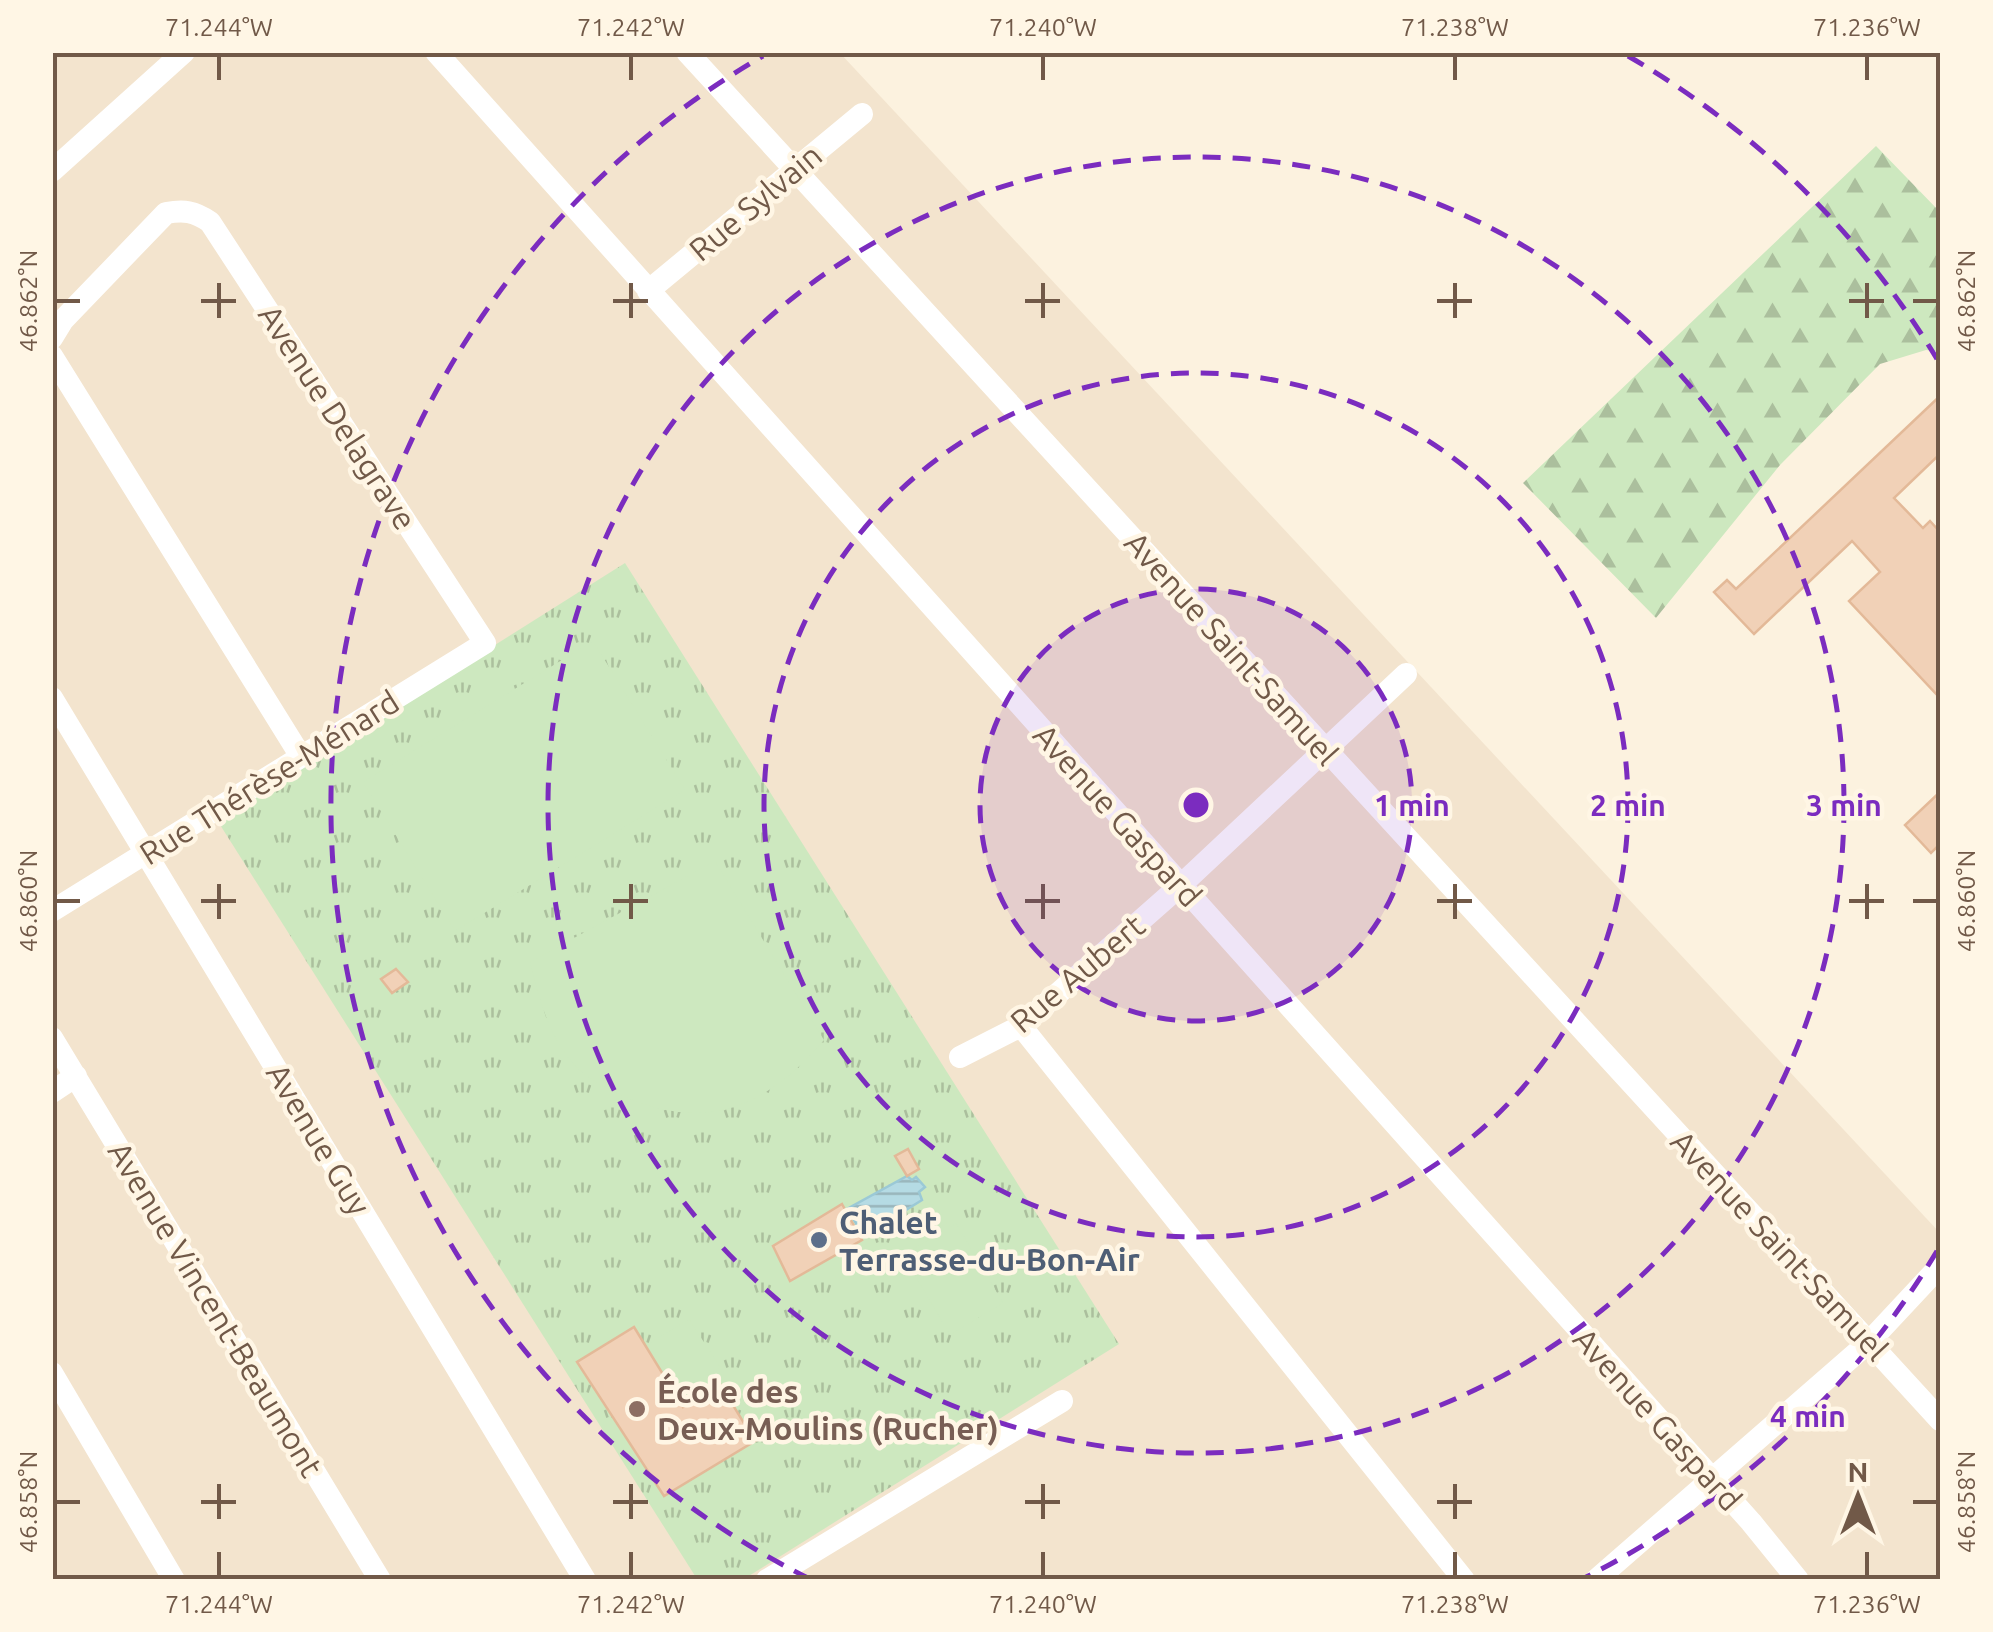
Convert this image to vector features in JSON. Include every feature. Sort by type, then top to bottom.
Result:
[{"type":"street","points":[[52,171],[184,52]]},
{"type":"street","name":"Avenue Gaspard","points":[[436,52],[1712,1478],[1798,1580]]},
{"type":"street","name":"Avenue Saint-Samuel","points":[[687,52],[1940,1420]]},
{"type":"street","name":"Rue Sylvain","points":[[648,290],[862,114]]},
{"type":"street","name":"Avenue Delagrave","points":[[52,338],[63,320],[166,213],[197,213],[210,222],[485,643]]},
{"type":"street","points":[[52,356],[300,755]]},
{"type":"street","name":"Rue Thérèse-Ménard","points":[[52,911],[485,643]]},
{"type":"street","name":"Rue Aubert","points":[[960,1057],[1020,1026],[1181,885],[1406,674]]},
{"type":"street","name":"Avenue Guy","points":[[52,698],[585,1580]]},
{"type":"street","points":[[1020,1026],[1464,1580]]},
{"type":"street","name":"Avenue Vincent-Beaumont","points":[[52,1038],[380,1580]]},
{"type":"street","points":[[52,1092],[76,1076]]},
{"type":"street","points":[[1596,1580],[1869,1342],[1940,1266]]},
{"type":"street","points":[[52,1373],[174,1580]]},
{"type":"street","points":[[779,1576],[1062,1401]]},
{"type":"shaded area","points":[[53,53],[840,53],[1940,1233],[1940,1579],[53,1579]]},
{"type":"green space","points":[[1876,146],[1940,212],[1940,352],[1926,350],[1880,364],[1780,465],[1656,618],[1523,483]]},
{"type":"green space","points":[[625,563],[1119,1344],[744,1579],[697,1579],[217,820]]},
{"type":"green space","points":[[593,641],[685,790],[455,931],[363,782]]},
{"type":"green space","points":[[715,861],[824,1040],[783,1081],[760,1095],[737,1106],[686,1113],[628,1098],[583,1073],[563,1050],[550,1026],[530,962]]},
{"type":"green space","points":[[945,1222],[951,1227],[956,1223],[1003,1303],[950,1335],[903,1255],[934,1237],[938,1224]]},
{"type":"green space","points":[[689,1319],[720,1367],[675,1394],[645,1346]]},
{"type":"water","points":[[907,1176],[912,1180],[916,1177],[925,1187],[919,1192],[922,1200],[864,1236],[847,1209]]},
{"type":"building","points":[[1940,396],[1940,454],[1894,498],[1923,528],[1930,521],[1940,532],[1940,698],[1849,601],[1880,572],[1852,541],[1754,634],[1714,592],[1727,580],[1736,589]]},
{"type":"building","points":[[1940,792],[1940,844],[1931,853],[1905,825]]},
{"type":"building","points":[[396,969],[408,982],[392,993],[381,979]]},
{"type":"building","points":[[908,1149],[919,1169],[907,1176],[895,1156]]},
{"type":"building","points":[[842,1204],[862,1240],[790,1281],[773,1246]]},
{"type":"building","name":"École des Deux-Moulins (Rucher)","points":[[634,1327],[683,1407],[720,1384],[755,1441],[664,1496],[577,1362]]},
{"type":"place","name":"Chalet Terrasse-du-Bon-Air","points":[[819,1240]]},
{"type":"place","name":"École des Deux-Moulins (Rucher)","points":[[637,1409]]}]
